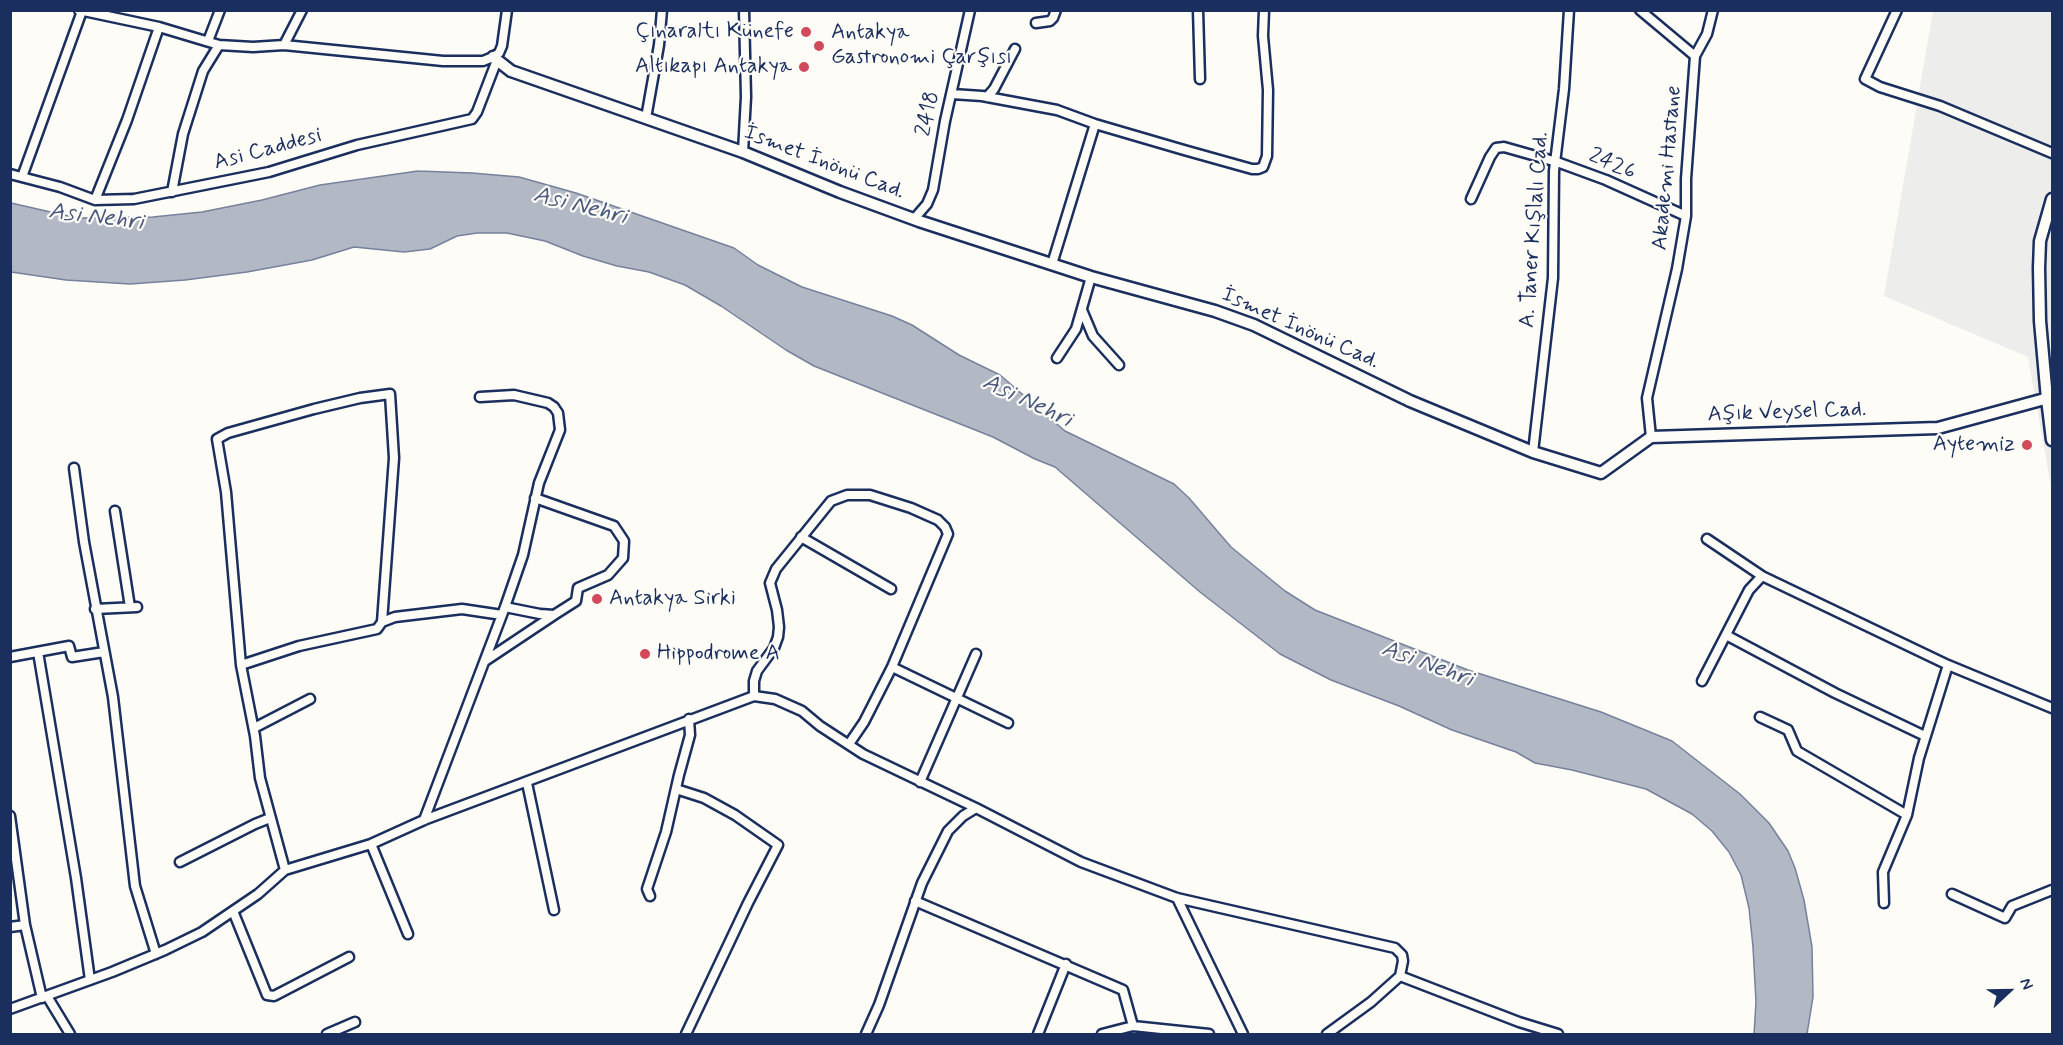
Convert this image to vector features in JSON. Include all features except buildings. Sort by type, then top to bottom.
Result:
[{"type":"street","points":[[208,41],[220,10]]},
{"type":"street","points":[[284,45],[302,10]]},
{"type":"street","points":[[22,177],[80,11],[159,27],[219,45],[253,47],[284,45],[443,61],[483,61],[495,59],[499,53],[507,10]]},
{"type":"street","points":[[645,118],[659,45],[662,10]]},
{"type":"street","points":[[743,152],[746,97],[744,10]]},
{"type":"street","name":"2418","points":[[914,219],[927,204],[933,190],[970,10]]},
{"type":"street","points":[[1036,23],[1050,21],[1056,10]]},
{"type":"street","points":[[1198,10],[1200,79]]},
{"type":"street","points":[[951,94],[987,97],[1057,110],[1095,124],[1252,169],[1263,167],[1267,156],[1268,90],[1263,36],[1264,10]]},
{"type":"street","name":"A. Taner Kışlalı Cad.","points":[[1533,452],[1553,278],[1554,171],[1557,162],[1564,89],[1569,10]]},
{"type":"street","points":[[1640,10],[1695,57]]},
{"type":"street","name":"Akademi Hastane","points":[[1652,437],[1647,398],[1677,269],[1686,216],[1686,179],[1695,57],[1707,34],[1713,10]]},
{"type":"street","points":[[1897,10],[1865,80],[1940,106],[2052,153]]},
{"type":"street","points":[[95,200],[128,120],[159,27]]},
{"type":"street","points":[[172,192],[183,134],[202,71],[219,45]]},
{"type":"street","points":[[987,97],[994,89],[1015,49]]},
{"type":"street","name":"İsmet İnönü Cad.","points":[[495,59],[511,71],[743,152],[840,192],[914,219],[1091,277],[1215,311],[1254,325],[1410,401],[1533,452]]},
{"type":"street","name":"Asi Caddesi","points":[[10,174],[95,200],[134,199],[269,172],[357,145],[472,119],[477,112],[495,59]]},
{"type":"street","points":[[1052,264],[1095,124]]},
{"type":"street","name":"2426","points":[[1471,199],[1496,147],[1504,147],[1557,162],[1606,180],[1686,216]]},
{"type":"street","points":[[2052,199],[2040,241],[2039,259],[2040,321],[2052,440]]},
{"type":"street","points":[[1057,358],[1076,329],[1091,277]]},
{"type":"street","points":[[1082,309],[1093,336],[1119,365]]},
{"type":"street","points":[[285,870],[260,778],[254,728],[242,665],[226,492],[217,439],[228,433],[314,409],[360,398],[390,394],[394,458],[382,622]]},
{"type":"street","points":[[424,820],[504,611],[523,555],[543,469],[560,430],[557,410],[548,403],[523,396],[480,397]]},
{"type":"street","name":"Aşık Veysel Cad.","points":[[1652,437],[1938,428],[2049,398]]},
{"type":"street","points":[[1533,452],[1601,473],[1652,437]]},
{"type":"street","points":[[74,468],[95,609],[113,698],[135,886],[156,954]]},
{"type":"street","points":[[754,696],[757,671],[774,648],[778,637],[777,610],[770,583],[776,569],[831,501],[856,494],[870,495],[911,508],[938,520],[948,534],[892,667],[864,722],[849,744]]},
{"type":"street","points":[[484,661],[576,602],[578,588],[608,575],[623,558],[624,541],[614,526],[535,498]]},
{"type":"street","points":[[95,609],[133,607],[115,511]]},
{"type":"street","points":[[801,537],[891,589]]},
{"type":"street","points":[[1707,539],[1762,576],[1948,665],[2052,708]]},
{"type":"street","points":[[1702,681],[1749,590],[1762,576]]},
{"type":"street","points":[[242,665],[298,646],[377,629],[382,622],[395,616],[462,609],[554,615]]},
{"type":"street","points":[[1726,635],[1835,693],[1925,736]]},
{"type":"street","points":[[10,657],[69,646],[72,657],[104,652]]},
{"type":"street","points":[[38,652],[76,878],[90,980]]},
{"type":"street","points":[[920,782],[976,654]]},
{"type":"street","points":[[1884,903],[1883,872],[1907,814],[1925,736],[1948,665]]},
{"type":"street","points":[[892,667],[1008,723]]},
{"type":"street","points":[[10,1009],[156,954],[202,932],[258,894],[285,870],[370,844],[424,820],[754,696],[775,699],[802,711],[820,726],[863,754],[1081,862],[1177,898],[1395,948],[1402,955],[1400,976],[1371,1002],[1327,1035]]},
{"type":"street","points":[[254,728],[310,699]]},
{"type":"street","points":[[1760,717],[1788,730],[1797,751],[1907,814]]},
{"type":"street","points":[[650,896],[647,889],[666,832],[690,735],[689,719]]},
{"type":"street","points":[[526,783],[554,910]]},
{"type":"street","points":[[676,789],[704,798],[735,815],[778,844],[686,1035]]},
{"type":"street","points":[[866,1035],[922,884],[948,831],[963,816],[976,808]]},
{"type":"street","points":[[11,817],[25,926],[44,997],[70,1035]]},
{"type":"street","points":[[180,862],[270,818]]},
{"type":"street","points":[[370,844],[408,934]]},
{"type":"street","points":[[1952,894],[2005,918],[2012,906],[2052,890]]},
{"type":"street","points":[[1177,898],[1243,1035]]},
{"type":"street","points":[[915,901],[1123,990],[1133,1026]]},
{"type":"street","points":[[233,911],[267,995],[274,996],[349,957]]},
{"type":"street","points":[[10,927],[25,926]]},
{"type":"street","points":[[1038,1035],[1066,964]]},
{"type":"street","points":[[1400,976],[1558,1035]]},
{"type":"street","points":[[327,1035],[355,1023]]},
{"type":"street","points":[[1102,1035],[1133,1026],[1209,1035]]},
{"type":"shaded area","points":[[1933,11],[2052,11],[2052,493],[2028,357],[1884,296]]},
{"type":"water","name":"Asi Nehri","points":[[418,171],[519,177],[576,193],[734,248],[758,265],[802,287],[892,316],[912,325],[959,355],[1000,375],[1065,431],[1174,484],[1231,547],[1285,591],[1315,610],[1468,670],[1601,712],[1672,741],[1740,794],[1769,823],[1788,851],[1804,900],[1812,947],[1813,997],[1807,1034],[1754,1034],[1756,1002],[1753,947],[1749,908],[1741,875],[1729,852],[1712,831],[1692,814],[1646,789],[1535,763],[1516,752],[1452,730],[1399,706],[1331,680],[1280,654],[1200,592],[1055,467],[993,437],[814,366],[685,285],[649,272],[583,256],[545,241],[507,233],[457,236],[430,249],[404,252],[354,247],[312,260],[185,280],[130,284],[66,280],[11,272],[11,203],[77,218],[153,217],[202,212],[320,185]]},
{"type":"place","name":"Çınaraltı Künefe","points":[[806,32]]},
{"type":"place","name":"Antakya Gastronomi Çarşısı","points":[[819,46]]},
{"type":"place","name":"Altıkapı Antakya","points":[[804,67]]},
{"type":"place","name":"Aytemiz","points":[[2027,445]]},
{"type":"place","name":"Antakya Sirki","points":[[597,599]]},
{"type":"place","name":"Hippodrome A","points":[[645,654]]}]
